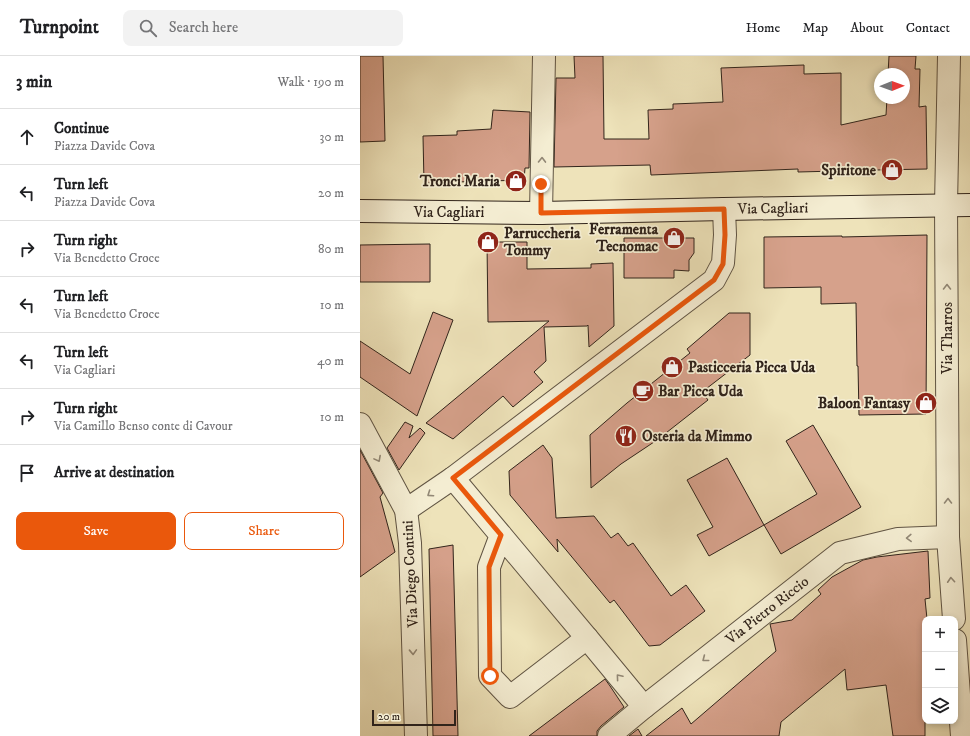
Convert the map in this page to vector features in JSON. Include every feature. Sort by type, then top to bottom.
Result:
[{"type":"street","points":[[541,213],[544,56]]},
{"type":"street","name":"Via Tharros","points":[[949,56],[946,205],[948,537],[954,616]]},
{"type":"street","name":"Via Cagliari","points":[[360,211],[541,213],[970,205]]},
{"type":"street","points":[[406,510],[453,478],[714,280],[723,264],[725,235],[724,209]]},
{"type":"street","name":"Via Diego Contini","points":[[360,424],[406,510],[410,543],[416,736]]},
{"type":"street","points":[[453,478],[644,706]]},
{"type":"street","points":[[501,535],[489,567],[490,676],[510,697],[587,638]]},
{"type":"street","name":"Via Pietro Riccio","points":[[608,736],[840,552],[898,538],[948,537]]},
{"type":"street","points":[[956,652],[962,736]]},
{"type":"building","points":[[360,56],[383,56],[385,141],[360,142]]},
{"type":"building","points":[[574,56],[603,56],[604,139],[649,139],[648,110],[673,109],[673,104],[723,102],[721,68],[804,65],[804,74],[841,73],[841,125],[886,115],[887,104],[910,104],[910,68],[888,68],[889,56],[916,56],[915,69],[920,69],[919,107],[926,106],[927,169],[798,172],[798,169],[651,175],[650,165],[554,167],[556,78],[575,78]]},
{"type":"building","points":[[493,110],[530,112],[529,168],[525,168],[524,180],[424,183],[423,136],[457,135],[457,131],[491,129]]},
{"type":"building","points":[[927,235],[926,414],[859,415],[856,303],[821,304],[821,287],[764,288],[764,237]]},
{"type":"building","points":[[624,238],[694,238],[694,253],[689,260],[689,271],[674,270],[674,278],[624,278]]},
{"type":"building","points":[[487,242],[527,242],[527,269],[591,268],[591,264],[613,263],[614,326],[589,347],[588,325],[544,327],[546,361],[534,372],[543,382],[513,407],[503,396],[453,439],[426,423],[549,321],[488,322]]},
{"type":"building","points":[[430,244],[430,282],[360,282],[360,245]]},
{"type":"building","points":[[433,312],[453,320],[417,416],[360,377],[360,341],[410,374]]},
{"type":"building","points":[[729,313],[750,313],[750,355],[702,392],[708,400],[657,440],[621,464],[591,488],[590,435],[627,403],[690,353],[687,349]]},
{"type":"building","points":[[405,422],[413,426],[409,438],[420,428],[425,433],[399,470],[387,448]]},
{"type":"building","points":[[813,425],[861,507],[781,554],[764,525],[817,494],[786,441]]},
{"type":"building","points":[[543,445],[552,458],[556,518],[594,516],[611,538],[618,533],[628,546],[633,543],[671,596],[686,585],[705,611],[660,645],[649,646],[614,600],[610,603],[557,539],[558,552],[510,495],[509,471]]},
{"type":"building","points":[[360,450],[383,493],[380,497],[395,552],[360,577]]},
{"type":"building","points":[[727,458],[764,525],[709,556],[697,535],[713,527],[687,480]]},
{"type":"building","points":[[453,545],[458,736],[433,736],[429,549]]},
{"type":"building","points":[[928,551],[930,598],[925,599],[927,616],[922,616],[922,724],[925,724],[925,736],[893,736],[886,685],[847,690],[845,669],[781,722],[779,736],[646,736],[682,708],[691,724],[776,651],[770,624],[792,620],[821,594],[818,590],[832,577],[863,560]]},
{"type":"building","points":[[605,679],[624,707],[601,726],[597,731],[597,736],[529,736]]},
{"type":"building","points":[[638,729],[642,736],[629,736]]},
{"type":"place","name":"Spiritone","points":[[892,170]]},
{"type":"place","name":"Tronci Maria","points":[[516,181]]},
{"type":"place","name":"Ferramenta Tecnomac","points":[[674,238]]},
{"type":"place","name":"Parruccheria Tommy","points":[[488,242]]},
{"type":"place","name":"Pasticceria Picca Uda","points":[[672,367]]},
{"type":"place","name":"Bar Picca Uda","points":[[643,391]]},
{"type":"place","name":"Baloon Fantasy","points":[[926,403]]},
{"type":"place","name":"Osteria da Mimmo","points":[[626,436]]},
{"type":"route","points":[[490,676],[489,567],[501,535],[453,478],[714,280],[723,264],[725,235],[724,209],[541,213],[541,184]]}]
